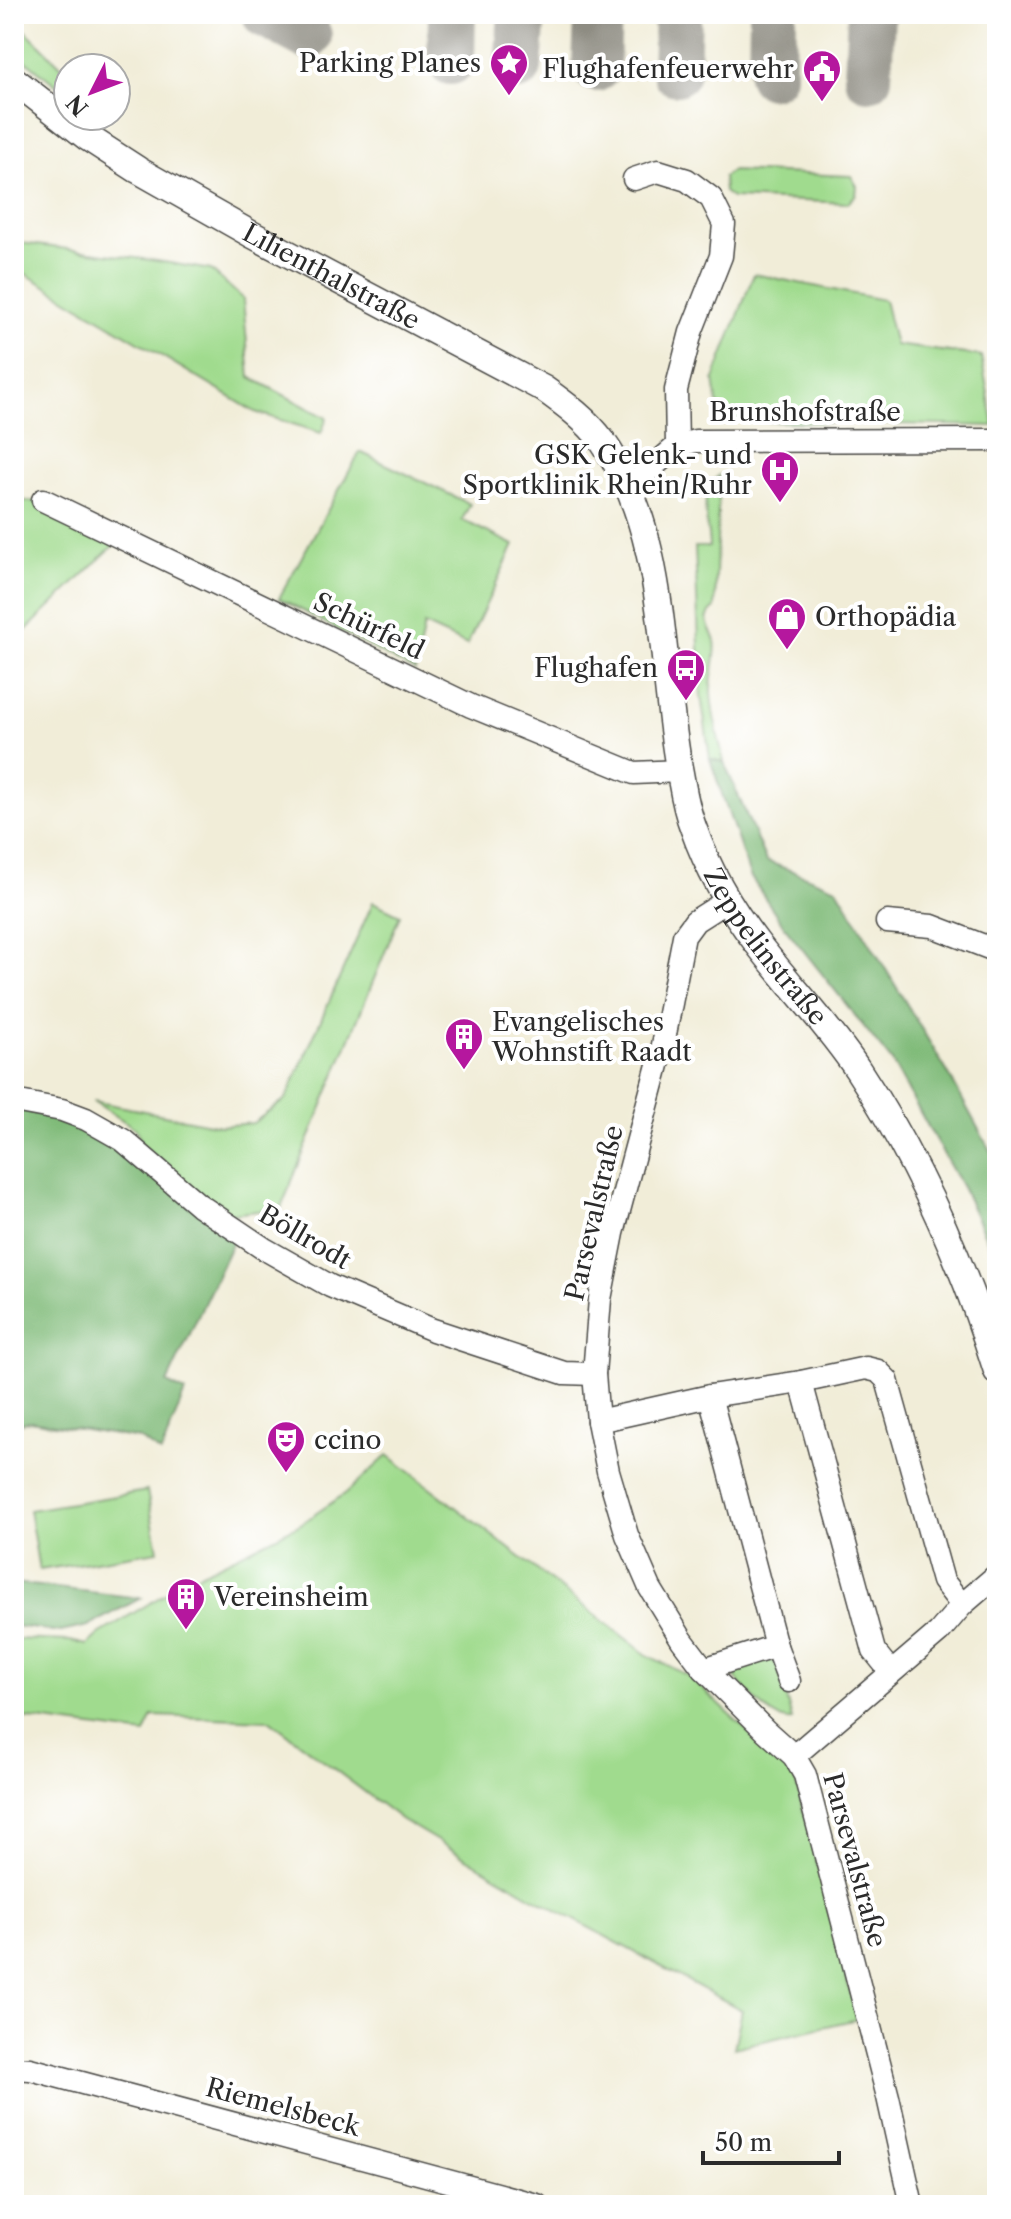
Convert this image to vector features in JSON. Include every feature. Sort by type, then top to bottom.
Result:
[{"type":"main road","name":"Lilienthalstraße","points":[[14,80],[87,137],[138,170],[251,234],[544,389],[574,411],[602,440],[629,487]]},
{"type":"main road","name":"Zeppelinstraße","points":[[629,487],[646,540],[658,608],[671,729],[684,799],[693,827],[728,900],[756,942],[858,1070],[925,1183],[976,1305],[997,1371]]},
{"type":"street","points":[[634,179],[658,171],[687,180],[711,198],[724,224],[721,256],[691,332],[676,390],[677,446]]},
{"type":"street","name":"Brunshofstraße","points":[[629,487],[677,446],[695,441],[997,440]]},
{"type":"street","name":"Schürfeld","points":[[43,500],[471,706],[634,773],[680,771]]},
{"type":"street","name":"Parsevalstraße","points":[[728,900],[695,921],[684,936],[662,1050],[600,1299],[594,1374],[598,1421],[608,1471],[627,1535],[650,1588],[704,1669],[794,1756],[805,1775],[888,2097],[912,2205]]},
{"type":"street","points":[[887,922],[932,926],[997,951]]},
{"type":"street","name":"Böllrodt","points":[[14,1101],[62,1110],[86,1119],[123,1140],[199,1205],[263,1248],[330,1286],[433,1330],[564,1373],[594,1374]]},
{"type":"street","points":[[598,1421],[710,1396],[866,1368],[878,1371],[887,1380],[943,1581],[962,1605]]},
{"type":"street","points":[[801,1382],[874,1651],[891,1672]]},
{"type":"street","points":[[710,1396],[776,1646],[789,1681]]},
{"type":"street","points":[[794,1756],[939,1632],[962,1605],[997,1575]]},
{"type":"street","points":[[704,1669],[776,1646]]},
{"type":"street","name":"Riemelsbeck","points":[[14,2068],[30,2069],[156,2101],[537,2205]]},
{"type":"green space","points":[[14,19],[52,57],[52,82],[14,51]]},
{"type":"green space","points":[[732,171],[851,176],[857,186],[856,195],[848,203],[732,198],[724,192],[723,177]]},
{"type":"green space","points":[[14,242],[211,270],[243,299],[250,377],[327,418],[321,433],[255,412],[14,267]]},
{"type":"green space","points":[[754,274],[884,300],[895,345],[981,356],[994,426],[731,421],[717,402],[714,379]]},
{"type":"green space","points":[[360,452],[470,504],[462,520],[514,545],[467,645],[424,625],[415,671],[279,598]]},
{"type":"green space","points":[[719,475],[715,608],[707,620],[716,646],[711,692],[724,762],[710,759],[701,696],[695,547],[709,547],[706,499]]},
{"type":"green space","points":[[14,500],[39,502],[118,541],[14,642]]},
{"type":"green space","points":[[710,759],[724,762],[766,861],[837,888],[948,1073],[997,1163],[997,1261],[963,1189],[892,1062],[784,926],[750,876]]},
{"type":"green space","points":[[373,902],[400,915],[281,1208],[226,1215],[142,1145],[136,1129],[93,1101],[220,1126],[253,1123],[286,1099]]},
{"type":"green space","points":[[14,1107],[92,1129],[235,1237],[167,1383],[185,1392],[161,1453],[140,1439],[30,1421],[14,1425]]},
{"type":"green space","points":[[388,1455],[647,1655],[689,1676],[787,1768],[795,1779],[857,2019],[734,2048],[742,2010],[534,1898],[402,1820],[269,1720],[153,1716],[145,1734],[14,1717],[14,1639],[70,1641],[87,1645],[99,1634],[188,1580],[299,1525],[346,1493]]},
{"type":"green space","points":[[147,1491],[158,1551],[39,1570],[29,1510]]},
{"type":"green space","points":[[14,1583],[141,1598],[88,1626],[61,1632],[14,1626]]},
{"type":"green space","points":[[770,1659],[778,1666],[792,1720],[767,1710],[731,1673],[733,1669]]},
{"type":"taxiway","points":[[266,14],[308,36]]},
{"type":"taxiway","points":[[451,61],[452,14]]},
{"type":"taxiway","points":[[518,67],[522,14]]},
{"type":"taxiway","points":[[596,68],[598,14]]},
{"type":"taxiway","points":[[676,72],[678,14]]},
{"type":"taxiway","points":[[772,75],[773,14]]},
{"type":"taxiway","points":[[868,77],[871,14]]},
{"type":"place","name":"Parking Planes","points":[[509,97]]},
{"type":"place","name":"Flughafenfeuerwehr","points":[[822,103]]},
{"type":"place","name":"GSK Gelenk- und Sportklinik Rhein/Ruhr","points":[[780,504]]},
{"type":"place","name":"Orthopädia","points":[[787,651]]},
{"type":"place","name":"Flughafen","points":[[686,702]]},
{"type":"place","name":"Evangelisches Wohnstift Raadt","points":[[464,1071]]},
{"type":"place","name":"ccino","points":[[286,1474]]},
{"type":"place","name":"Vereinsheim","points":[[186,1631]]}]
